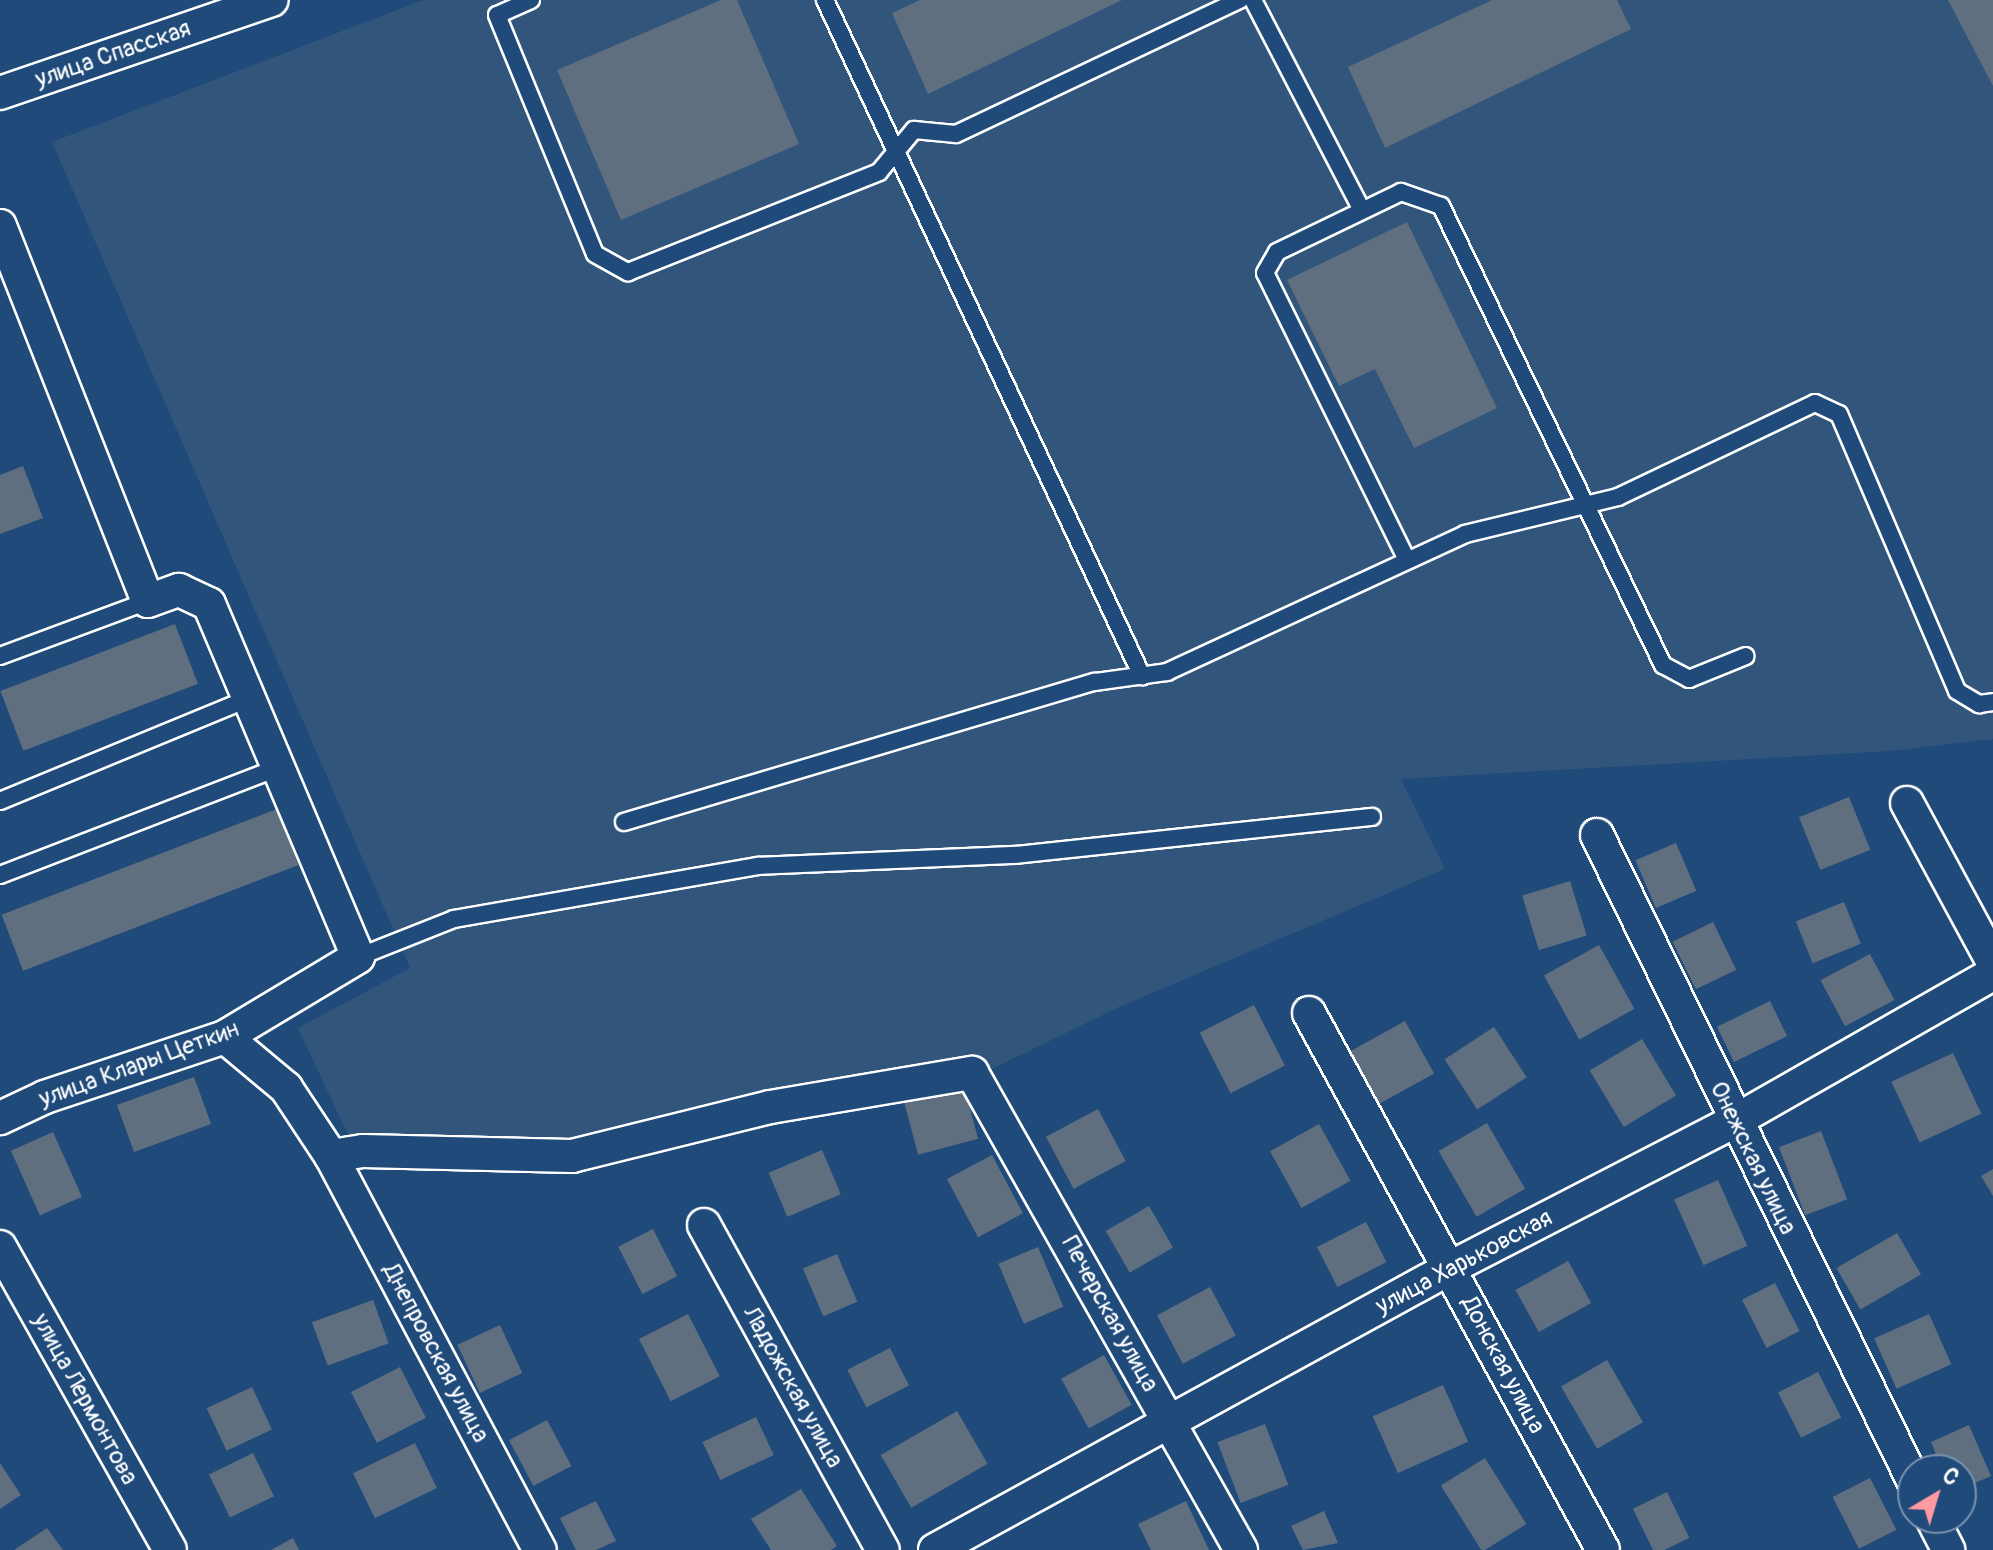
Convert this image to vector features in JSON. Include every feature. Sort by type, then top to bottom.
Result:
[{"type":"street","name":"улица Спасская","points":[[0,89],[198,11],[272,0]]},
{"type":"street","points":[[0,226],[148,601],[179,590],[209,604],[358,957]]},
{"type":"street","points":[[1907,803],[1993,962]]},
{"type":"street","name":"Онежская улица","points":[[1597,835],[1900,1454]]},
{"type":"street","name":"улица Клары Цеткин","points":[[0,1118],[45,1097],[225,1037],[358,957]]},
{"type":"street","name":"улица Харьковская","points":[[935,1550],[1169,1419],[1450,1268],[1735,1121],[1993,974]]},
{"type":"street","name":"Донская улица","points":[[1309,1013],[1603,1550]]},
{"type":"street","name":"Днепровская улица","points":[[225,1037],[286,1088],[331,1156],[540,1550]]},
{"type":"street","name":"Печерская улица","points":[[331,1156],[363,1151],[572,1156],[770,1107],[965,1071],[977,1078],[1241,1550]]},
{"type":"street","name":"Ладожская улица","points":[[704,1225],[883,1550]]},
{"type":"street","name":"улица Лермонтова","points":[[0,1247],[170,1550]]},
{"type":"lane","points":[[531,0],[497,15],[595,254],[628,272],[879,172],[914,130],[956,134],[1240,0]]},
{"type":"lane","points":[[825,0],[1142,676]]},
{"type":"lane","points":[[1253,0],[1362,210]]},
{"type":"lane","points":[[1407,560],[1265,273],[1277,252],[1401,192],[1441,206],[1663,665],[1689,679],[1746,656]]},
{"type":"lane","points":[[624,822],[1095,682],[1167,672],[1465,534],[1618,497],[1815,403],[1839,414],[1957,691],[1979,704],[1993,702]]},
{"type":"lane","points":[[0,656],[148,601]]},
{"type":"lane","points":[[0,801],[248,699]]},
{"type":"lane","points":[[0,875],[277,768]]},
{"type":"lane","points":[[358,957],[454,919],[758,866],[1015,855],[1372,817]]},
{"type":"shaded area","points":[[423,0],[1993,0],[1993,739],[1891,751],[1401,779],[1445,869],[1119,1007],[988,1071],[757,1130],[567,1162],[459,1164],[349,1137],[298,1028],[410,968],[52,142]]},
{"type":"building","points":[[721,0],[737,0],[799,144],[621,220],[557,70]]},
{"type":"building","points":[[920,0],[1122,0],[928,94],[892,13]]},
{"type":"building","points":[[1492,0],[1617,0],[1631,29],[1385,148],[1348,67]]},
{"type":"building","points":[[1948,0],[1993,0],[1993,86]]},
{"type":"building","points":[[1407,222],[1497,408],[1414,448],[1375,369],[1339,386],[1287,280]]},
{"type":"building","points":[[23,466],[43,518],[0,534],[0,475]]},
{"type":"building","points":[[175,624],[198,684],[23,751],[0,691]]},
{"type":"building","points":[[1849,797],[1870,850],[1820,870],[1799,817]]},
{"type":"building","points":[[277,809],[299,865],[23,971],[2,915]]},
{"type":"building","points":[[1676,843],[1696,891],[1656,908],[1635,860]]},
{"type":"building","points":[[1570,881],[1587,936],[1539,950],[1522,896]]},
{"type":"building","points":[[1844,902],[1861,944],[1813,963],[1796,921]]},
{"type":"building","points":[[1713,922],[1736,970],[1696,989],[1673,942]]},
{"type":"building","points":[[1599,945],[1634,1009],[1579,1039],[1544,976]]},
{"type":"building","points":[[1870,954],[1894,1000],[1845,1026],[1821,980]]},
{"type":"building","points":[[1770,1001],[1787,1036],[1734,1062],[1717,1027]]},
{"type":"building","points":[[1254,1005],[1285,1066],[1231,1093],[1200,1033]]},
{"type":"building","points":[[1405,1021],[1434,1073],[1379,1104],[1350,1052]]},
{"type":"building","points":[[1494,1027],[1527,1077],[1477,1109],[1445,1059]]},
{"type":"building","points":[[1642,1039],[1676,1096],[1624,1127],[1590,1070]]},
{"type":"building","points":[[1953,1053],[1981,1114],[1920,1142],[1891,1082]]},
{"type":"building","points":[[961,1075],[978,1139],[918,1155],[901,1091]]},
{"type":"building","points":[[194,1077],[211,1124],[134,1152],[117,1105]]},
{"type":"building","points":[[1098,1109],[1126,1161],[1074,1189],[1046,1137]]},
{"type":"building","points":[[1487,1123],[1525,1189],[1477,1217],[1439,1151]]},
{"type":"building","points":[[1319,1124],[1351,1181],[1302,1208],[1270,1151]]},
{"type":"building","points":[[1821,1131],[1847,1199],[1805,1215],[1779,1147]]},
{"type":"building","points":[[53,1132],[82,1197],[40,1216],[11,1151]]},
{"type":"building","points":[[822,1150],[841,1194],[787,1217],[769,1173]]},
{"type":"building","points":[[992,1155],[1023,1213],[978,1237],[947,1179]]},
{"type":"building","points":[[1993,1169],[1993,1196],[1981,1176]]},
{"type":"building","points":[[1718,1180],[1747,1246],[1703,1265],[1674,1200]]},
{"type":"building","points":[[1149,1206],[1173,1248],[1130,1273],[1106,1231]]},
{"type":"building","points":[[1366,1222],[1386,1262],[1337,1287],[1317,1247]]},
{"type":"building","points":[[653,1229],[677,1276],[642,1294],[618,1247]]},
{"type":"building","points":[[1897,1233],[1921,1275],[1860,1310],[1836,1268]]},
{"type":"building","points":[[1038,1247],[1063,1307],[1024,1324],[998,1264]]},
{"type":"building","points":[[837,1254],[857,1302],[823,1316],[803,1268]]},
{"type":"building","points":[[1568,1261],[1591,1303],[1539,1332],[1516,1290]]},
{"type":"building","points":[[1775,1283],[1800,1331],[1767,1348],[1742,1300]]},
{"type":"building","points":[[1210,1287],[1236,1336],[1183,1364],[1157,1315]]},
{"type":"building","points":[[373,1300],[389,1343],[328,1365],[312,1322]]},
{"type":"building","points":[[688,1314],[720,1376],[671,1401],[639,1339]]},
{"type":"building","points":[[1929,1314],[1951,1364],[1897,1389],[1874,1338]]},
{"type":"building","points":[[500,1325],[522,1373],[480,1393],[457,1345]]},
{"type":"building","points":[[890,1348],[909,1385],[866,1407],[847,1370]]},
{"type":"building","points":[[1104,1355],[1132,1405],[1089,1429],[1061,1379]]},
{"type":"building","points":[[1607,1360],[1643,1422],[1597,1449],[1561,1386]]},
{"type":"building","points":[[400,1367],[426,1418],[377,1443],[351,1392]]},
{"type":"building","points":[[1818,1372],[1841,1417],[1801,1438],[1778,1392]]},
{"type":"building","points":[[1443,1385],[1468,1442],[1398,1473],[1373,1416]]},
{"type":"building","points":[[252,1387],[272,1430],[227,1451],[207,1408]]},
{"type":"building","points":[[957,1411],[988,1464],[911,1508],[881,1455]]},
{"type":"building","points":[[756,1417],[774,1455],[720,1480],[703,1442]]},
{"type":"building","points":[[547,1420],[571,1466],[533,1486],[509,1440]]},
{"type":"building","points":[[1265,1424],[1288,1485],[1241,1503],[1217,1442]]},
{"type":"building","points":[[1969,1425],[1991,1476],[1977,1482],[1977,1454],[1936,1454],[1931,1442]]},
{"type":"building","points":[[415,1443],[437,1488],[375,1518],[353,1473]]},
{"type":"building","points":[[253,1453],[274,1496],[230,1518],[209,1474]]},
{"type":"building","points":[[1485,1458],[1526,1524],[1481,1550],[1441,1486]]},
{"type":"building","points":[[0,1463],[21,1495],[0,1509]]},
{"type":"building","points":[[1870,1478],[1896,1530],[1859,1549],[1833,1497]]},
{"type":"building","points":[[801,1489],[837,1546],[831,1550],[771,1550],[751,1519]]},
{"type":"building","points":[[1667,1492],[1689,1538],[1664,1550],[1653,1550],[1633,1509]]},
{"type":"building","points":[[596,1501],[616,1541],[596,1550],[576,1550],[560,1518]]},
{"type":"building","points":[[1186,1501],[1209,1550],[1151,1550],[1138,1524]]},
{"type":"building","points":[[1324,1511],[1338,1543],[1303,1550],[1291,1526]]},
{"type":"building","points":[[47,1528],[63,1550],[14,1550]]},
{"type":"building","points":[[293,1538],[299,1550],[271,1550]]}]
